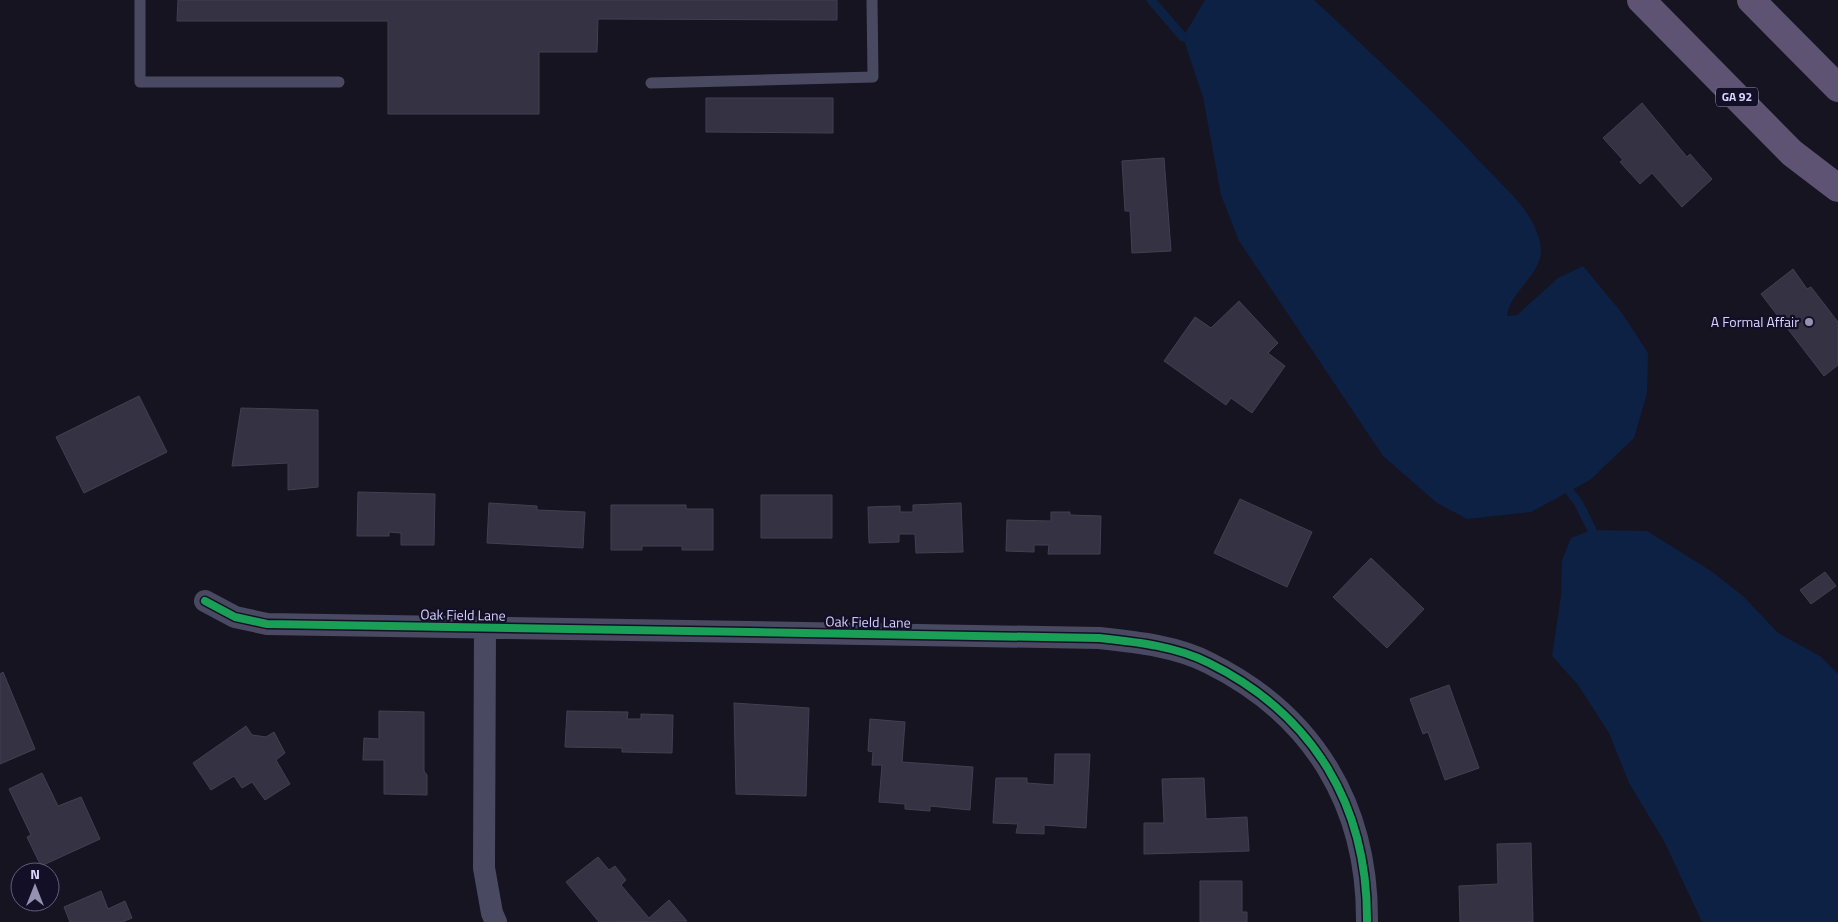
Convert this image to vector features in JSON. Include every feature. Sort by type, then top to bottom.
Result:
[{"type":"main road","name":"GA 92","points":[[1641,0],[1792,153],[1838,188]]},
{"type":"main road","points":[[1751,0],[1838,88]]},
{"type":"street","name":"Oak Field Lane","points":[[205,601],[235,617],[267,624],[1099,638],[1147,643],[1208,662],[1269,700],[1307,736],[1339,786],[1359,842],[1367,902],[1367,922]]},
{"type":"street","name":"Oak Field Lane","points":[[485,628],[484,868],[492,913],[496,922]]},
{"type":"lane","points":[[140,0],[140,82],[339,82]]},
{"type":"lane","points":[[651,83],[873,77],[872,0]]},
{"type":"water","points":[[1205,0],[1314,0],[1423,103],[1510,193],[1532,221],[1540,243],[1541,254],[1533,272],[1514,297],[1507,316],[1517,315],[1558,278],[1583,266],[1622,313],[1648,353],[1647,393],[1634,438],[1590,480],[1531,512],[1467,519],[1437,503],[1383,456],[1239,241],[1221,195],[1203,97],[1183,37]]},
{"type":"water","points":[[1592,530],[1647,531],[1711,571],[1743,596],[1778,633],[1820,656],[1838,674],[1838,922],[1702,922],[1664,841],[1629,783],[1609,733],[1578,685],[1552,656],[1561,596],[1562,560],[1571,538]]},
{"type":"building","points":[[178,0],[837,0],[837,20],[598,19],[597,52],[539,52],[539,114],[388,114],[388,21],[177,21]]},
{"type":"building","points":[[706,98],[833,98],[833,133],[706,132]]},
{"type":"building","points":[[1642,103],[1687,157],[1690,154],[1712,179],[1682,207],[1652,173],[1640,184],[1620,162],[1623,160],[1603,138]]},
{"type":"building","points":[[1164,158],[1171,251],[1132,253],[1130,211],[1125,211],[1122,161]]},
{"type":"building","points":[[1793,269],[1807,289],[1811,287],[1838,322],[1838,365],[1824,376],[1761,294]]},
{"type":"building","points":[[1239,301],[1278,343],[1268,353],[1285,366],[1252,413],[1231,398],[1226,405],[1164,361],[1195,317],[1211,328]]},
{"type":"building","points":[[139,396],[167,452],[84,493],[56,437]]},
{"type":"building","points":[[241,408],[318,410],[318,487],[288,490],[288,463],[232,466]]},
{"type":"building","points":[[358,492],[435,494],[434,545],[401,545],[401,533],[389,532],[389,536],[357,536]]},
{"type":"building","points":[[761,495],[832,495],[832,538],[761,538]]},
{"type":"building","points":[[1240,499],[1312,532],[1287,587],[1214,553]]},
{"type":"building","points":[[489,503],[537,506],[537,510],[585,512],[583,548],[487,543]]},
{"type":"building","points":[[961,503],[963,552],[916,553],[915,534],[899,534],[899,542],[869,543],[868,507],[900,506],[900,512],[913,512],[913,505]]},
{"type":"building","points":[[611,505],[686,505],[686,509],[713,509],[713,550],[682,550],[682,546],[642,546],[642,550],[611,550]]},
{"type":"building","points":[[1051,512],[1070,512],[1070,515],[1101,516],[1100,554],[1048,554],[1049,545],[1034,545],[1034,552],[1006,551],[1007,520],[1051,521]]},
{"type":"building","points":[[1371,558],[1424,609],[1387,648],[1333,597]]},
{"type":"building","points":[[1825,572],[1836,586],[1811,604],[1800,590]]},
{"type":"building","points":[[3,672],[35,749],[0,764],[0,674]]},
{"type":"building","points":[[1449,685],[1479,768],[1445,780],[1428,732],[1423,734],[1410,699]]},
{"type":"building","points":[[734,703],[809,708],[806,796],[736,794]]},
{"type":"building","points":[[379,711],[424,712],[424,771],[427,775],[427,795],[384,794],[384,760],[363,760],[364,738],[379,739]]},
{"type":"building","points":[[567,711],[628,712],[627,719],[641,719],[641,714],[673,715],[672,753],[622,752],[622,748],[565,747]]},
{"type":"building","points":[[870,719],[905,722],[902,762],[973,767],[970,810],[930,806],[930,811],[905,809],[905,804],[879,802],[882,765],[872,765],[873,752],[868,751]]},
{"type":"building","points":[[246,726],[252,735],[266,737],[274,732],[285,753],[276,760],[290,784],[265,800],[252,782],[242,788],[234,776],[211,790],[193,763]]},
{"type":"building","points":[[1055,754],[1090,754],[1086,828],[1044,825],[1044,834],[1016,833],[1018,824],[993,823],[996,778],[1027,778],[1027,783],[1054,785]]},
{"type":"building","points":[[42,773],[58,806],[81,797],[100,839],[50,862],[39,862],[27,837],[31,835],[9,789]]},
{"type":"building","points":[[1204,778],[1206,819],[1247,817],[1249,851],[1144,854],[1144,823],[1164,823],[1162,779]]},
{"type":"building","points":[[1531,843],[1533,922],[1460,922],[1459,886],[1498,884],[1497,844]]},
{"type":"building","points":[[598,857],[609,870],[615,866],[626,880],[621,885],[649,918],[669,900],[687,921],[599,922],[566,882]]},
{"type":"building","points":[[1200,881],[1242,881],[1242,912],[1247,912],[1247,922],[1200,922]]},
{"type":"building","points":[[101,891],[108,909],[125,901],[132,918],[122,922],[70,922],[64,907]]},
{"type":"waterway","points":[[1151,0],[1183,37]]},
{"type":"waterway","points":[[1569,491],[1578,502],[1592,530]]},
{"type":"cycle path","points":[[205,601],[235,617],[267,624],[1099,638],[1141,643],[1183,652],[1209,663],[1246,684],[1278,709],[1305,737],[1328,769],[1345,803],[1358,840],[1365,880],[1367,922]]},
{"type":"place","name":"A Formal Affair","points":[[1809,322]]}]
